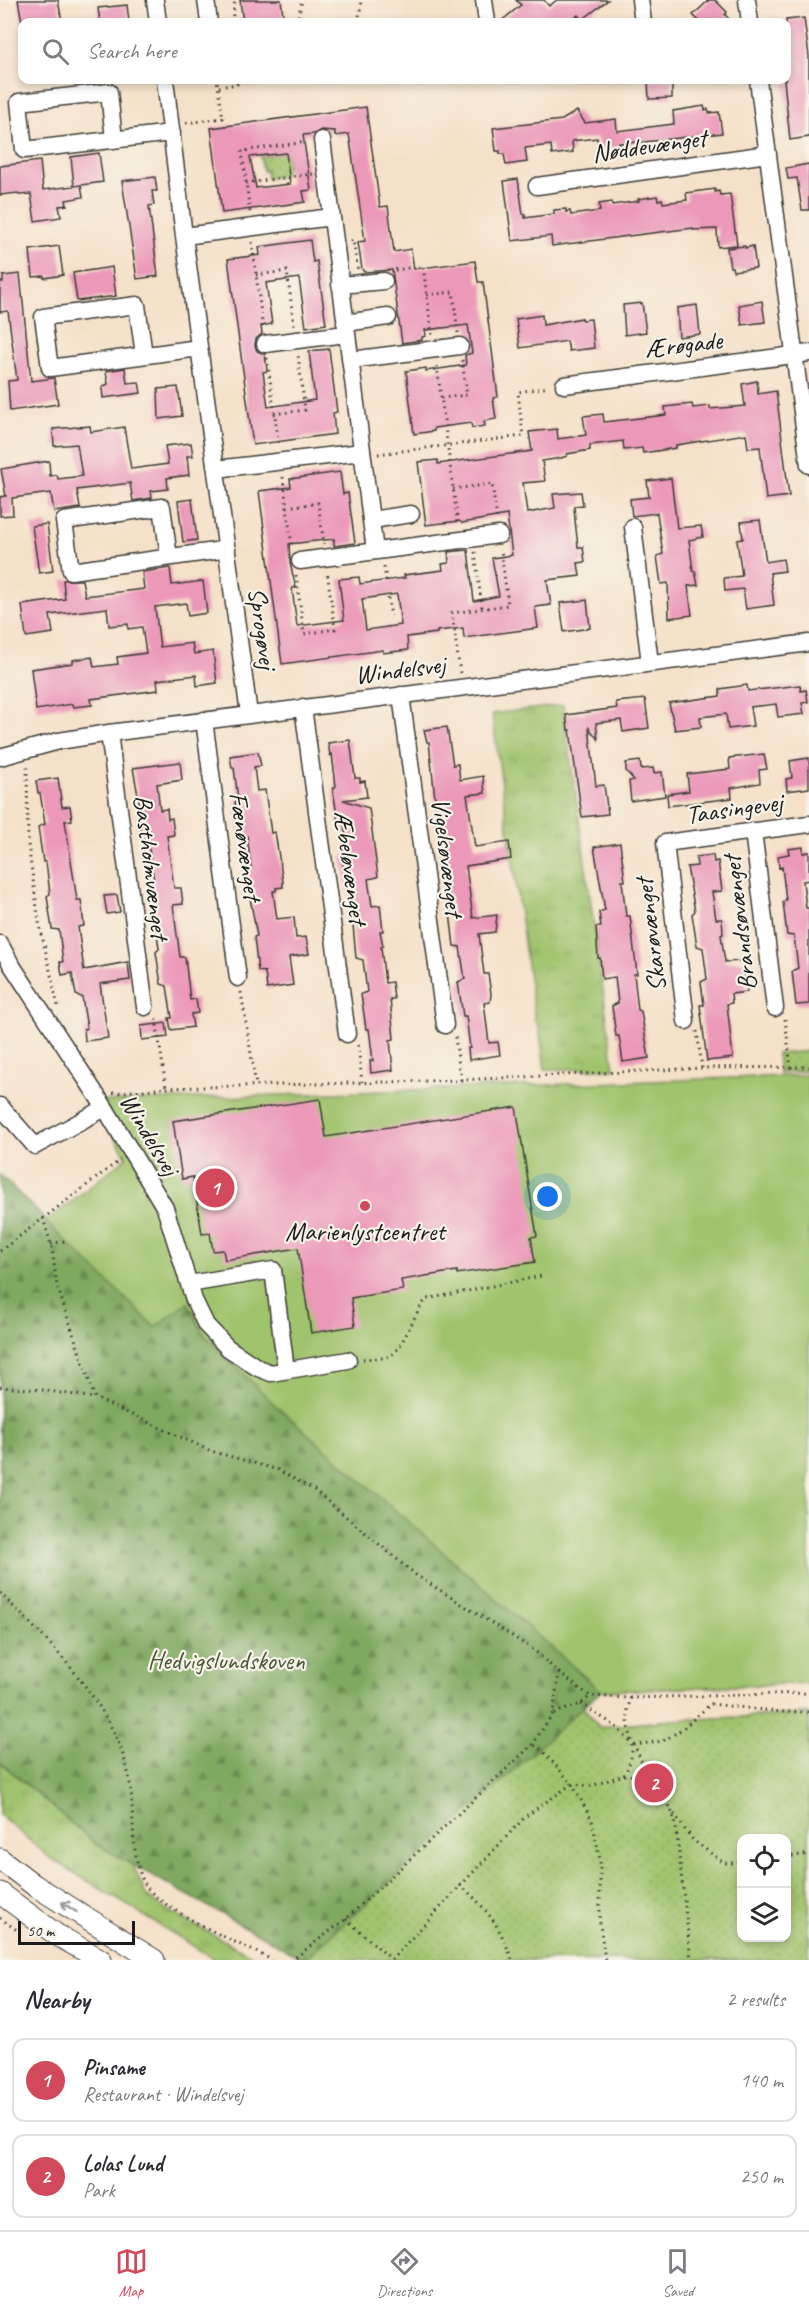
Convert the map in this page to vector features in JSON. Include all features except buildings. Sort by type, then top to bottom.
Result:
[{"type":"main road","points":[[0,1859],[34,1885],[154,1960]]},
{"type":"main road","points":[[0,1893],[57,1935],[101,1960]]},
{"type":"street","points":[[155,0],[157,18]]},
{"type":"street","points":[[206,0],[208,18]]},
{"type":"street","points":[[484,0],[486,18]]},
{"type":"street","points":[[640,0],[642,18]]},
{"type":"street","points":[[747,0],[749,18]]},
{"type":"street","name":"Sprogøvej","points":[[166,84],[249,714]]},
{"type":"street","points":[[759,84],[802,354],[809,465]]},
{"type":"street","points":[[114,140],[109,92],[19,102],[24,150],[172,134]]},
{"type":"street","points":[[322,140],[375,551]]},
{"type":"street","name":"Nøddevænget","points":[[537,186],[768,154]]},
{"type":"street","points":[[184,236],[332,217]]},
{"type":"street","points":[[340,285],[388,275]]},
{"type":"street","points":[[144,355],[137,304],[43,317],[50,368],[199,348]]},
{"type":"street","points":[[265,344],[388,317]]},
{"type":"street","points":[[351,360],[460,346]]},
{"type":"street","name":"Ærøgade","points":[[564,385],[802,354]]},
{"type":"street","points":[[216,469],[362,452]]},
{"type":"street","points":[[169,557],[162,507],[64,521],[71,571],[227,549]]},
{"type":"street","points":[[372,520],[411,514]]},
{"type":"street","points":[[633,526],[650,663]]},
{"type":"street","name":"Sprogøvej","points":[[296,560],[499,535]]},
{"type":"street","name":"Windelsvej","points":[[0,757],[59,741],[109,733],[809,643]]},
{"type":"street","name":"Vigelsøvænget","points":[[401,695],[445,1025]]},
{"type":"street","name":"Æbeløvænget","points":[[303,707],[347,1034]]},
{"type":"street","name":"Fænøvænget","points":[[204,720],[238,978]]},
{"type":"street","name":"Bastholmvænget","points":[[109,733],[145,1007]]},
{"type":"street","name":"Taasingevej","points":[[665,843],[809,824]]},
{"type":"street","name":"Brandsøvænget","points":[[753,831],[775,1008]]},
{"type":"street","name":"Skarøvænget","points":[[665,843],[686,1021]]},
{"type":"street","name":"Windelsvej","points":[[0,944],[165,1208],[189,1284],[206,1325],[228,1348],[258,1368],[278,1371]]},
{"type":"street","points":[[0,1106],[35,1146],[100,1102]]},
{"type":"street","points":[[189,1284],[273,1270],[278,1371],[348,1359]]},
{"type":"path","points":[[231,18],[235,0]]},
{"type":"path","points":[[298,18],[302,0]]},
{"type":"path","points":[[359,18],[362,0]]},
{"type":"path","points":[[172,134],[184,123],[223,118],[218,84]]},
{"type":"path","points":[[218,87],[237,84]]},
{"type":"path","points":[[287,507],[318,503],[335,629],[304,634],[296,560],[287,507],[265,344],[242,151],[322,140]]},
{"type":"path","points":[[246,183],[326,172]]},
{"type":"path","points":[[388,275],[423,266],[453,489],[482,609]]},
{"type":"path","points":[[362,452],[370,455],[523,436],[518,392],[564,385]]},
{"type":"path","points":[[453,489],[492,484],[508,605],[452,613],[462,687]]},
{"type":"path","points":[[388,598],[391,616]]},
{"type":"path","points":[[27,750],[28,844],[39,922],[60,1015]]},
{"type":"path","points":[[238,978],[256,1085]]},
{"type":"path","points":[[145,1007],[154,1009],[166,1088]]},
{"type":"path","points":[[775,1008],[784,1009],[791,1068]]},
{"type":"path","points":[[686,1021],[696,1020],[702,1068]]},
{"type":"path","points":[[445,1025],[454,1026],[461,1080]]},
{"type":"path","points":[[347,1034],[357,1035],[362,1082]]},
{"type":"path","points":[[100,1102],[166,1088],[461,1080],[702,1068],[809,1067]]},
{"type":"path","points":[[0,1251],[131,1152]]},
{"type":"path","points":[[43,1218],[51,1244],[57,1286],[95,1398]]},
{"type":"path","points":[[51,1244],[65,1240]]},
{"type":"path","points":[[348,1359],[387,1357],[397,1352],[420,1305],[427,1299],[542,1276]]},
{"type":"path","points":[[0,1388],[42,1390],[95,1398],[211,1451],[278,1470],[314,1490],[416,1575],[534,1650],[559,1673],[590,1696],[631,1698],[809,1693]]},
{"type":"path","points":[[0,1593],[59,1652],[113,1728],[128,1772],[137,1867],[147,1887],[164,1904],[272,1960]]},
{"type":"path","points":[[292,1960],[346,1919],[533,1744],[553,1713],[559,1673]]},
{"type":"path","points":[[553,1713],[581,1704],[590,1696]]},
{"type":"path","points":[[631,1698],[626,1711],[634,1744],[649,1777],[664,1793],[673,1812],[693,1840],[724,1863],[737,1863]]},
{"type":"path","points":[[581,1704],[614,1725],[634,1744],[663,1741],[681,1730],[711,1704],[782,1712],[809,1712]]},
{"type":"path","points":[[533,1744],[543,1751],[572,1784],[592,1820],[600,1860],[600,1924],[605,1960]]},
{"type":"path","points":[[624,1775],[631,1763],[634,1744]]},
{"type":"path","points":[[346,1919],[391,1959],[526,1816],[572,1784],[591,1786],[624,1775],[649,1777]]},
{"type":"path","points":[[673,1812],[691,1960]]},
{"type":"path","points":[[791,1856],[809,1854]]},
{"type":"path","points":[[460,1885],[484,1905],[505,1938],[512,1960]]},
{"type":"green space","points":[[286,152],[288,167],[285,168],[285,175],[267,178],[260,156]]},
{"type":"green space","points":[[563,705],[614,1069],[545,1069],[539,1026],[535,1021],[492,714]]},
{"type":"green space","points":[[809,1051],[809,1071],[779,1073],[777,1054]]},
{"type":"green space","points":[[809,1075],[809,1683],[601,1691],[272,1402],[204,1334],[188,1303],[155,1327],[46,1222],[127,1157],[93,1102]]},
{"type":"green space","name":"Hedvigslundskoven","points":[[0,1175],[155,1327],[188,1303],[204,1334],[272,1402],[601,1691],[583,1707],[599,1727],[675,1720],[809,1714],[809,1960],[305,1960],[97,1845],[0,1762]]},
{"type":"green space","points":[[583,1707],[599,1727],[675,1720],[809,1714],[809,1960],[304,1960]]},
{"type":"green space","points":[[0,1762],[97,1845],[133,1865],[146,1895],[163,1908],[260,1960],[216,1960],[50,1858],[0,1815]]},
{"type":"place","name":"Pinsame","points":[[215,1188]]},
{"type":"place","name":"Marienlystcentret","points":[[365,1206]]},
{"type":"place","name":"Lolas Lund","points":[[654,1783]]}]
